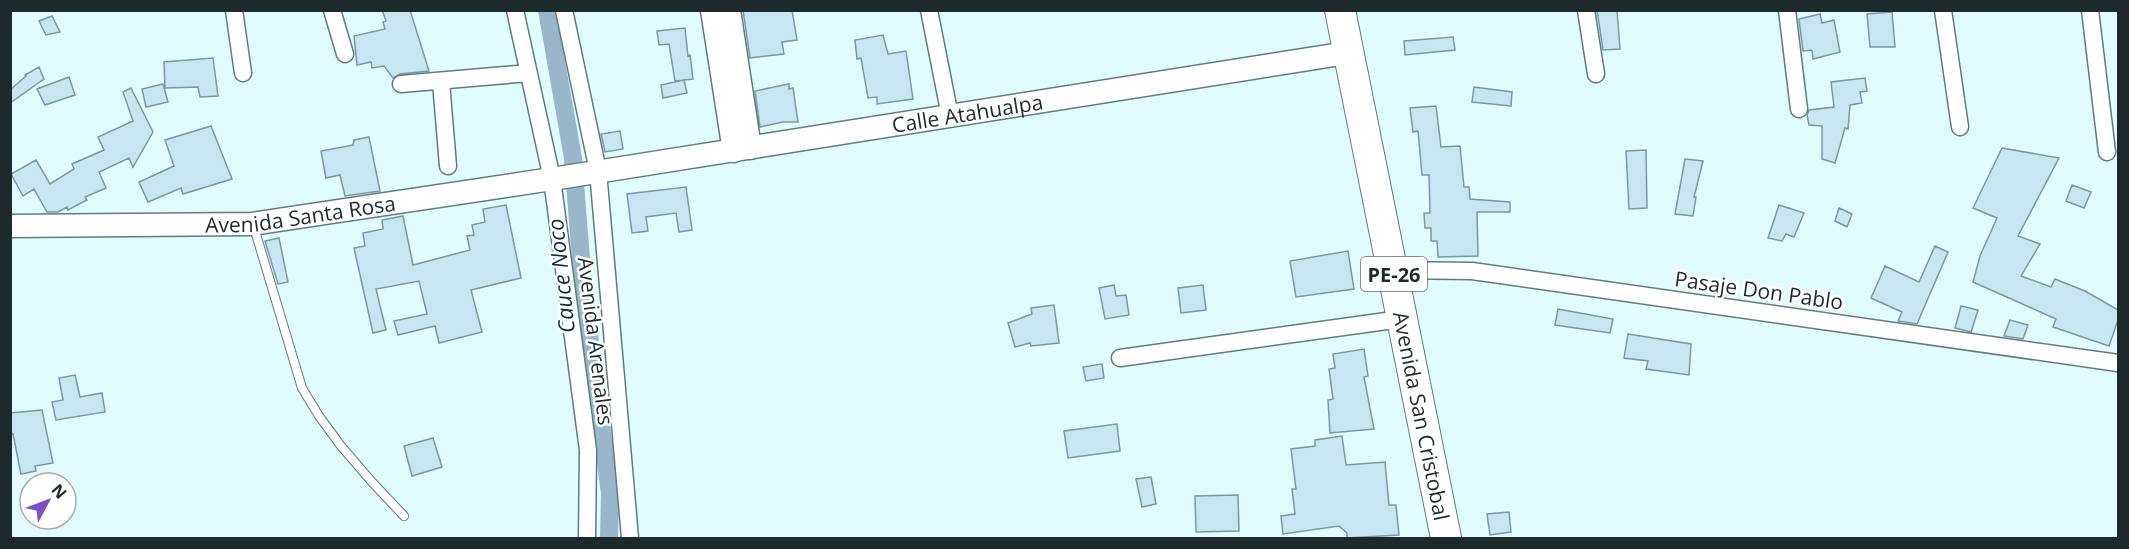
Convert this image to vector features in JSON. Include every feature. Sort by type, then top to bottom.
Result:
[{"type":"highway","name":"Avenida San Cristobal","points":[[1340,10],[1446,538]]},
{"type":"street","points":[[234,10],[243,73]]},
{"type":"street","points":[[332,10],[345,54]]},
{"type":"street","name":"Avenida Arenales","points":[[515,10],[556,179],[588,450],[587,538]]},
{"type":"street","name":"Avenida Arenales","points":[[564,10],[594,172],[630,538]]},
{"type":"street","points":[[712,10],[742,149]]},
{"type":"street","points":[[729,10],[742,149]]},
{"type":"street","points":[[929,10],[950,117]]},
{"type":"street","points":[[1586,10],[1596,74]]},
{"type":"street","points":[[1787,10],[1799,109]]},
{"type":"street","points":[[1943,10],[1960,127]]},
{"type":"street","points":[[2090,10],[2107,152]]},
{"type":"street","name":"Calle Atahualpa","points":[[594,172],[1347,53]]},
{"type":"street","points":[[401,84],[529,73]]},
{"type":"street","points":[[441,82],[448,166]]},
{"type":"street","name":"Avenida Santa Rosa","points":[[10,226],[252,224],[594,172]]},
{"type":"street","name":"Pasaje Don Pablo","points":[[1393,270],[1472,271],[2118,363]]},
{"type":"street","points":[[1120,358],[1401,319]]},
{"type":"lane","points":[[252,224],[302,388],[341,446],[404,516]]},
{"type":"building","points":[[382,10],[410,10],[429,71],[400,74],[393,78],[384,66],[372,68],[371,62],[357,65],[354,36],[385,29],[383,22],[386,21]]},
{"type":"building","points":[[743,10],[792,10],[797,40],[782,42],[784,54],[750,58]]},
{"type":"building","points":[[1597,10],[1617,10],[1620,49],[1603,50]]},
{"type":"building","points":[[1892,12],[1895,47],[1870,47],[1867,14]]},
{"type":"building","points":[[1820,14],[1822,23],[1834,20],[1840,52],[1813,59],[1812,50],[1803,51],[1799,19]]},
{"type":"building","points":[[52,16],[60,32],[46,35],[39,21]]},
{"type":"building","points":[[685,28],[693,79],[675,81],[669,44],[659,45],[657,31]]},
{"type":"building","points":[[883,35],[888,54],[906,51],[913,99],[877,104],[877,97],[868,98],[861,58],[857,59],[855,40]]},
{"type":"building","points":[[1453,37],[1455,50],[1405,55],[1404,41]]},
{"type":"building","points":[[213,58],[218,96],[200,97],[198,87],[165,88],[164,62]]},
{"type":"building","points":[[39,67],[44,79],[10,103],[10,90],[25,75]]},
{"type":"building","points":[[69,77],[75,95],[45,105],[37,89]]},
{"type":"building","points":[[1865,78],[1867,91],[1860,92],[1862,103],[1850,105],[1848,129],[1845,128],[1835,163],[1822,159],[1822,126],[1809,125],[1807,115],[1809,110],[1834,107],[1831,82]]},
{"type":"building","points":[[684,80],[687,93],[663,98],[661,85]]},
{"type":"building","points":[[163,84],[168,102],[146,107],[142,89]]},
{"type":"building","points":[[789,84],[789,89],[793,88],[798,122],[783,122],[760,127],[755,91]]},
{"type":"building","points":[[1474,87],[1512,92],[1511,106],[1472,102]]},
{"type":"building","points":[[131,88],[153,132],[133,167],[129,158],[99,172],[106,188],[85,197],[87,200],[68,210],[67,207],[58,212],[47,212],[34,189],[23,196],[11,174],[36,160],[50,184],[74,169],[72,164],[104,150],[98,137],[133,121],[123,92]]},
{"type":"building","points":[[1436,106],[1441,147],[1460,146],[1464,187],[1469,187],[1470,199],[1510,202],[1510,212],[1477,212],[1478,256],[1438,257],[1437,241],[1431,241],[1431,228],[1425,228],[1424,213],[1430,213],[1429,175],[1422,175],[1418,131],[1413,132],[1410,108]]},
{"type":"building","points":[[211,126],[232,179],[183,194],[181,188],[148,202],[139,182],[174,166],[165,140]]},
{"type":"building","points":[[620,131],[623,149],[605,152],[601,134]]},
{"type":"building","points":[[369,137],[380,191],[345,196],[340,175],[326,178],[321,151],[353,145],[354,140]]},
{"type":"building","points":[[2002,148],[2059,158],[2018,236],[2040,244],[2021,276],[2051,287],[2055,279],[2085,291],[2118,310],[2118,320],[2109,346],[2053,327],[2056,319],[1973,282],[1980,256],[1997,218],[1973,208]]},
{"type":"building","points":[[1646,150],[1647,208],[1629,209],[1626,151]]},
{"type":"building","points":[[1685,159],[1703,161],[1694,197],[1696,197],[1693,216],[1675,214]]},
{"type":"building","points":[[2072,185],[2091,192],[2084,208],[2066,201]]},
{"type":"building","points":[[686,187],[692,230],[679,232],[676,213],[646,217],[648,231],[632,233],[627,194]]},
{"type":"building","points":[[506,205],[521,278],[471,290],[482,332],[439,343],[435,326],[398,335],[394,321],[427,314],[419,281],[376,289],[386,330],[373,333],[354,248],[365,246],[363,233],[383,229],[382,220],[403,216],[413,265],[470,250],[467,236],[474,235],[472,225],[485,222],[483,209]]},
{"type":"building","points":[[1779,205],[1804,213],[1794,237],[1786,234],[1782,241],[1768,238]]},
{"type":"building","points":[[1839,208],[1852,214],[1847,227],[1835,221]]},
{"type":"building","points":[[279,238],[288,282],[278,284],[265,241]]},
{"type":"building","points":[[1935,246],[1948,252],[1917,324],[1898,321],[1902,312],[1871,298],[1885,266],[1919,282]]},
{"type":"building","points":[[1348,251],[1354,289],[1296,297],[1290,261]]},
{"type":"building","points":[[1114,285],[1116,296],[1126,295],[1129,315],[1105,319],[1099,288]]},
{"type":"building","points":[[1203,285],[1206,310],[1181,313],[1178,288]]},
{"type":"building","points":[[1054,305],[1059,343],[1031,346],[1030,343],[1015,347],[1008,323],[1032,314],[1031,308]]},
{"type":"building","points":[[1961,306],[1978,310],[1971,332],[1955,328]]},
{"type":"building","points":[[1558,309],[1613,319],[1610,333],[1555,325]]},
{"type":"building","points":[[2010,320],[2028,325],[2023,339],[2004,336]]},
{"type":"building","points":[[1628,334],[1691,344],[1689,375],[1646,369],[1648,361],[1624,358]]},
{"type":"building","points":[[1364,349],[1368,376],[1364,377],[1374,429],[1330,433],[1328,400],[1333,399],[1329,369],[1335,368],[1333,354]]},
{"type":"building","points":[[1102,364],[1104,378],[1086,381],[1083,367]]},
{"type":"building","points":[[75,375],[80,397],[102,393],[105,412],[56,420],[52,402],[63,400],[59,378]]},
{"type":"building","points":[[42,410],[53,463],[35,466],[36,471],[20,471],[13,434],[10,434],[10,413]]},
{"type":"building","points":[[1117,424],[1120,451],[1068,458],[1064,431]]},
{"type":"building","points":[[1342,436],[1346,465],[1385,462],[1389,505],[1396,505],[1399,535],[1347,538],[1347,533],[1339,526],[1283,534],[1281,516],[1295,514],[1292,489],[1296,489],[1291,449],[1315,446],[1315,440]]},
{"type":"building","points":[[433,438],[442,467],[412,476],[404,446]]},
{"type":"building","points":[[1151,477],[1156,504],[1142,507],[1136,479]]},
{"type":"building","points":[[1238,495],[1239,531],[1196,532],[1195,496]]},
{"type":"building","points":[[1509,512],[1511,532],[1490,535],[1487,514]]},
{"type":"waterway","name":"Cauce Noco","points":[[547,10],[573,158],[584,297],[610,493],[609,538]]}]
